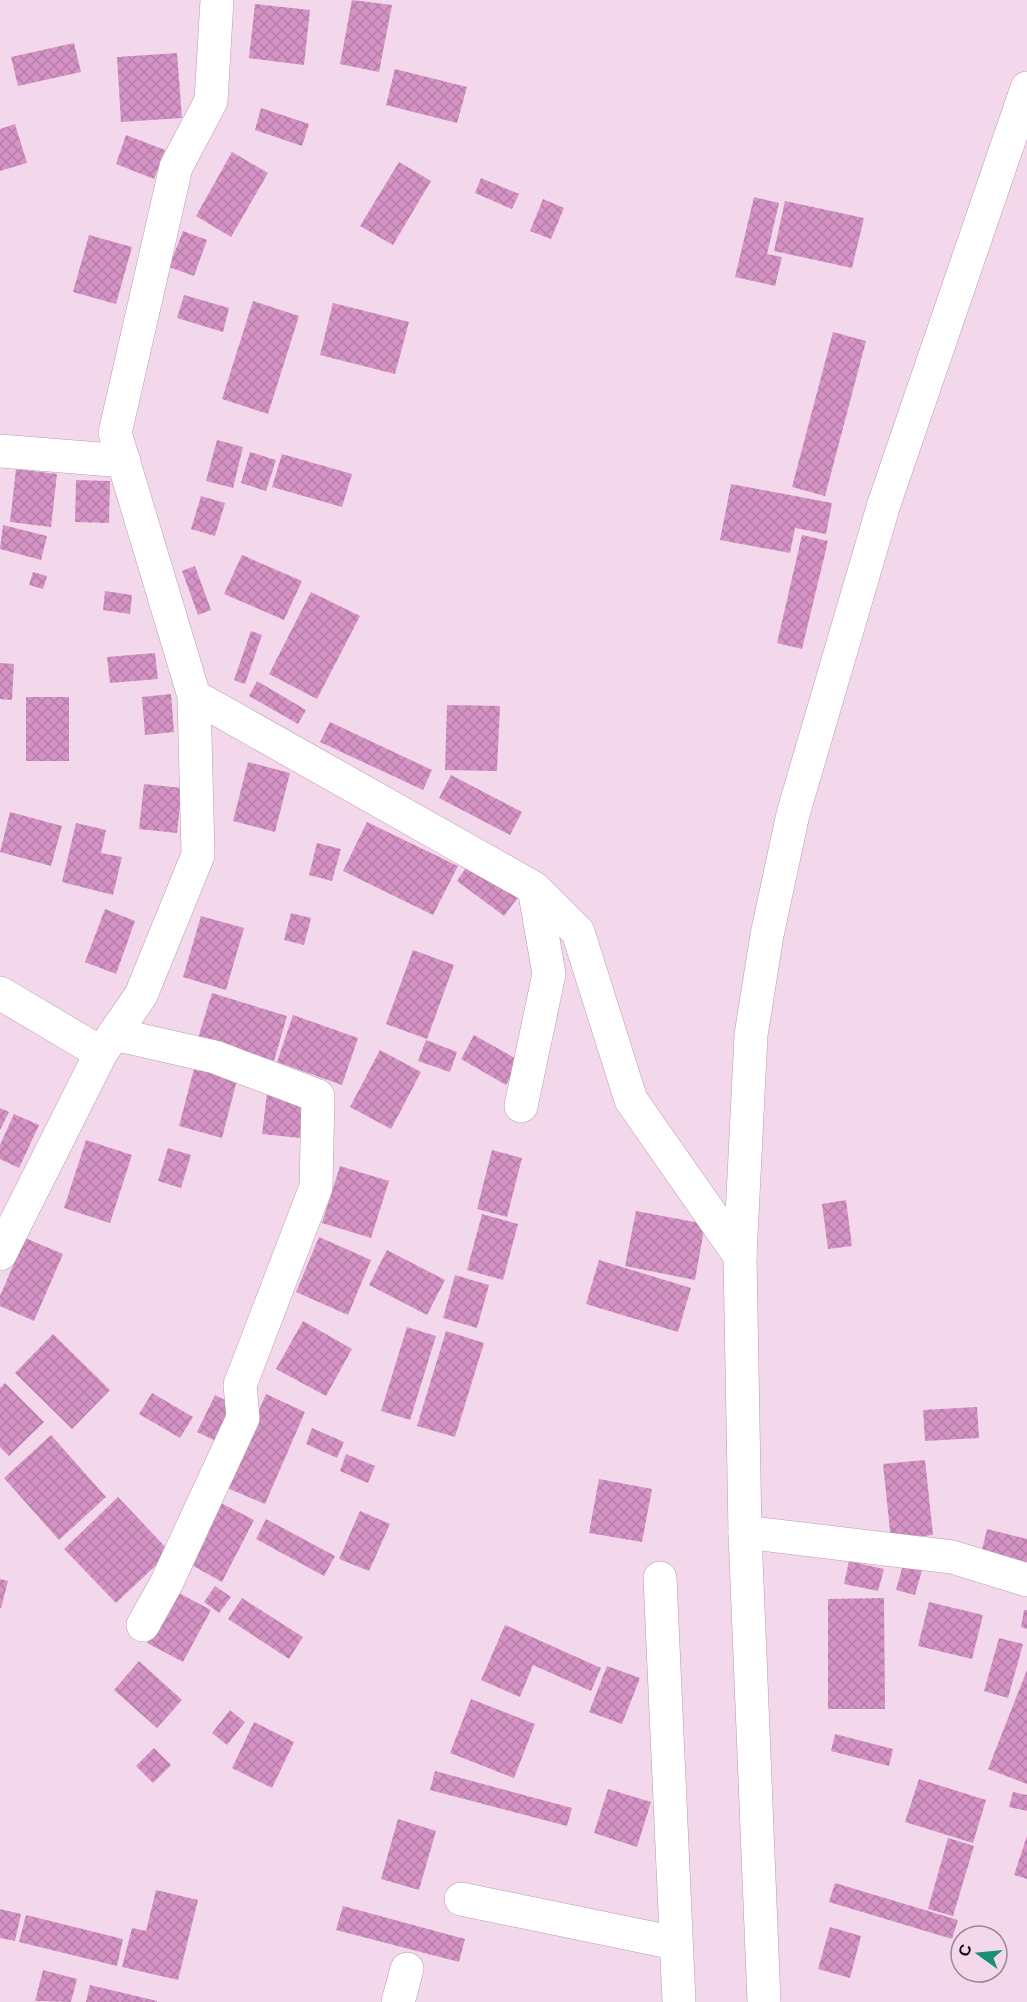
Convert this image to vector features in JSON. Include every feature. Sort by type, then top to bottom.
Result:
[{"type":"street","points":[[0,1254],[108,1043],[141,995],[198,855],[194,696],[115,433],[176,167],[211,101],[217,0]]},
{"type":"street","points":[[764,2002],[745,1532],[740,1256],[751,1035],[767,935],[793,814],[884,504],[1027,88]]},
{"type":"street","points":[[0,451],[124,461]]},
{"type":"street","points":[[194,696],[534,888],[578,932],[632,1100],[740,1256]]},
{"type":"street","points":[[521,1106],[549,974],[534,888]]},
{"type":"street","points":[[0,993],[108,1043],[215,1057],[318,1096],[316,1187],[240,1385],[243,1418],[166,1584],[143,1625]]},
{"type":"street","points":[[745,1532],[952,1557],[1027,1580]]},
{"type":"street","points":[[660,1578],[679,2002]]},
{"type":"street","points":[[461,1899],[675,1943]]},
{"type":"street","points":[[398,2002],[407,1969]]},
{"type":"building","points":[[352,0],[392,5],[379,72],[340,64]]},
{"type":"building","points":[[255,4],[310,10],[304,65],[249,58]]},
{"type":"building","points":[[74,43],[81,72],[18,86],[11,57]]},
{"type":"building","points":[[177,53],[182,118],[121,122],[117,57]]},
{"type":"building","points":[[395,69],[467,87],[457,123],[386,105]]},
{"type":"building","points":[[261,108],[309,124],[302,146],[255,130]]},
{"type":"building","points":[[15,124],[27,163],[0,171],[0,129]]},
{"type":"building","points":[[126,135],[165,150],[154,179],[116,164]]},
{"type":"building","points":[[232,152],[268,173],[231,237],[196,216]]},
{"type":"building","points":[[399,162],[431,181],[393,245],[360,226]]},
{"type":"building","points":[[481,178],[519,194],[512,209],[475,193]]},
{"type":"building","points":[[754,197],[779,203],[767,254],[782,257],[775,286],[735,277]]},
{"type":"building","points":[[543,199],[564,208],[551,239],[530,231]]},
{"type":"building","points":[[785,201],[864,218],[852,268],[774,251]]},
{"type":"building","points":[[183,231],[207,240],[194,276],[169,267]]},
{"type":"building","points":[[89,235],[132,247],[116,304],[73,292]]},
{"type":"building","points":[[184,295],[229,308],[223,332],[177,318]]},
{"type":"building","points":[[253,301],[299,316],[268,414],[222,399]]},
{"type":"building","points":[[333,303],[409,322],[395,374],[320,355]]},
{"type":"building","points":[[833,332],[866,341],[825,496],[792,487]]},
{"type":"building","points":[[217,440],[243,447],[233,488],[206,481]]},
{"type":"building","points":[[250,452],[276,460],[266,491],[241,483]]},
{"type":"building","points":[[282,454],[352,474],[342,507],[272,487]]},
{"type":"building","points":[[16,469],[57,474],[51,527],[10,522]]},
{"type":"building","points":[[76,480],[110,481],[109,523],[75,522]]},
{"type":"building","points":[[731,484],[832,503],[826,534],[795,528],[790,553],[720,540]]},
{"type":"building","points":[[201,496],[225,503],[215,536],[191,529]]},
{"type":"building","points":[[3,525],[47,536],[41,560],[0,549]]},
{"type":"building","points":[[802,535],[828,541],[802,649],[777,643]]},
{"type":"building","points":[[242,555],[302,581],[284,620],[224,594]]},
{"type":"building","points":[[195,566],[211,610],[198,615],[182,571]]},
{"type":"building","points":[[33,572],[47,576],[43,589],[29,585]]},
{"type":"building","points":[[105,591],[132,595],[130,614],[103,610]]},
{"type":"building","points":[[311,592],[360,616],[317,699],[269,674]]},
{"type":"building","points":[[251,631],[262,635],[245,684],[234,680]]},
{"type":"building","points":[[155,653],[158,679],[110,683],[107,657]]},
{"type":"building","points":[[0,663],[14,664],[12,700],[0,699]]},
{"type":"building","points":[[257,681],[306,710],[298,724],[249,696]]},
{"type":"building","points":[[171,694],[174,732],[145,735],[142,697]]},
{"type":"building","points":[[26,697],[69,697],[69,761],[26,761]]},
{"type":"building","points":[[447,705],[500,706],[497,771],[445,770]]},
{"type":"building","points":[[330,722],[432,770],[423,790],[320,742]]},
{"type":"building","points":[[248,762],[290,773],[275,832],[233,821]]},
{"type":"building","points":[[451,775],[522,812],[510,835],[439,798]]},
{"type":"building","points":[[144,784],[182,788],[177,833],[139,829]]},
{"type":"building","points":[[10,812],[62,826],[51,866],[0,852]]},
{"type":"building","points":[[367,822],[458,866],[433,915],[343,871]]},
{"type":"building","points":[[76,823],[106,830],[101,853],[122,857],[113,895],[62,882]]},
{"type":"building","points":[[317,843],[341,849],[332,881],[309,875]]},
{"type":"building","points":[[471,860],[519,896],[504,916],[457,881]]},
{"type":"building","points":[[105,909],[135,921],[116,974],[85,962]]},
{"type":"building","points":[[291,913],[311,918],[304,945],[284,940]]},
{"type":"building","points":[[201,916],[244,928],[226,990],[183,977]]},
{"type":"building","points":[[413,950],[454,965],[427,1039],[386,1024]]},
{"type":"building","points":[[212,993],[287,1016],[274,1061],[198,1038]]},
{"type":"building","points":[[293,1015],[358,1038],[342,1085],[277,1062]]},
{"type":"building","points":[[474,1035],[520,1061],[506,1085],[461,1059]]},
{"type":"building","points":[[426,1040],[457,1052],[450,1072],[418,1061]]},
{"type":"building","points":[[380,1050],[421,1072],[391,1129],[350,1107]]},
{"type":"building","points":[[196,1061],[239,1072],[222,1138],[179,1126]]},
{"type":"building","points":[[267,1093],[305,1097],[300,1138],[262,1134]]},
{"type":"building","points":[[0,1108],[9,1112],[0,1130]]},
{"type":"building","points":[[14,1114],[39,1125],[19,1168],[0,1159],[0,1145]]},
{"type":"building","points":[[86,1140],[132,1155],[110,1223],[64,1208]]},
{"type":"building","points":[[168,1148],[191,1155],[181,1188],[158,1181]]},
{"type":"building","points":[[492,1150],[522,1158],[507,1217],[477,1209]]},
{"type":"building","points":[[340,1166],[389,1181],[371,1238],[322,1223]]},
{"type":"building","points":[[846,1200],[852,1246],[828,1249],[822,1204]]},
{"type":"building","points":[[636,1211],[705,1224],[695,1280],[625,1266]]},
{"type":"building","points":[[482,1214],[518,1224],[503,1280],[467,1270]]},
{"type":"building","points":[[319,1237],[371,1260],[348,1315],[296,1292]]},
{"type":"building","points":[[25,1238],[63,1254],[34,1321],[0,1306],[0,1296]]},
{"type":"building","points":[[387,1250],[445,1280],[427,1315],[369,1285]]},
{"type":"building","points":[[599,1260],[691,1288],[678,1332],[586,1304]]},
{"type":"building","points":[[455,1275],[489,1285],[477,1328],[443,1318]]},
{"type":"building","points":[[303,1321],[352,1349],[326,1396],[276,1369]]},
{"type":"building","points":[[407,1327],[436,1336],[410,1420],[381,1411]]},
{"type":"building","points":[[446,1331],[484,1343],[455,1437],[417,1426]]},
{"type":"building","points":[[53,1334],[110,1390],[72,1429],[15,1373]]},
{"type":"building","points":[[5,1383],[44,1422],[9,1456],[0,1447],[0,1388]]},
{"type":"building","points":[[152,1393],[193,1417],[180,1438],[139,1414]]},
{"type":"building","points":[[266,1394],[305,1412],[265,1504],[225,1487]]},
{"type":"building","points":[[215,1395],[237,1406],[220,1443],[197,1432]]},
{"type":"building","points":[[977,1407],[979,1438],[925,1441],[923,1410]]},
{"type":"building","points":[[312,1428],[344,1442],[337,1458],[306,1444]]},
{"type":"building","points":[[51,1435],[106,1497],[59,1540],[4,1478]]},
{"type":"building","points":[[346,1454],[375,1466],[368,1483],[340,1471]]},
{"type":"building","points":[[925,1460],[933,1535],[891,1540],[883,1464]]},
{"type":"building","points":[[599,1479],[652,1489],[642,1542],[589,1533]]},
{"type":"building","points":[[118,1497],[170,1552],[116,1603],[64,1549]]},
{"type":"building","points":[[221,1503],[254,1520],[222,1582],[190,1564]]},
{"type":"building","points":[[360,1511],[390,1524],[369,1571],[339,1559]]},
{"type":"building","points":[[266,1519],[335,1556],[324,1576],[256,1539]]},
{"type":"building","points":[[987,1529],[1027,1539],[1027,1569],[980,1558]]},
{"type":"building","points":[[849,1561],[884,1569],[878,1591],[844,1584]]},
{"type":"building","points":[[903,1565],[922,1570],[915,1595],[896,1590]]},
{"type":"building","points":[[0,1579],[8,1581],[1,1608],[0,1608]]},
{"type":"building","points":[[215,1586],[231,1597],[219,1613],[204,1602]]},
{"type":"building","points":[[175,1591],[211,1610],[183,1662],[147,1643]]},
{"type":"building","points":[[242,1598],[303,1637],[289,1659],[228,1619]]},
{"type":"building","points":[[884,1598],[885,1709],[828,1709],[828,1599]]},
{"type":"building","points":[[929,1602],[983,1615],[972,1659],[918,1646]]},
{"type":"building","points":[[1024,1610],[1027,1610],[1027,1629],[1021,1627]]},
{"type":"building","points":[[505,1625],[601,1668],[591,1691],[533,1665],[520,1697],[481,1680]]},
{"type":"building","points":[[999,1638],[1023,1644],[1008,1698],[984,1691]]},
{"type":"building","points":[[139,1661],[182,1700],[157,1728],[114,1690]]},
{"type":"building","points":[[607,1666],[640,1678],[622,1724],[589,1712]]},
{"type":"building","points":[[1027,1670],[1027,1784],[988,1769]]},
{"type":"building","points":[[471,1699],[535,1724],[514,1778],[450,1753]]},
{"type":"building","points":[[230,1710],[245,1722],[227,1745],[212,1733]]},
{"type":"building","points":[[254,1722],[294,1742],[272,1788],[232,1768]]},
{"type":"building","points":[[835,1734],[893,1749],[889,1766],[831,1751]]},
{"type":"building","points":[[154,1748],[171,1765],[153,1783],[136,1766]]},
{"type":"building","points":[[435,1771],[572,1808],[567,1826],[430,1790]]},
{"type":"building","points":[[919,1779],[986,1800],[973,1843],[905,1822]]},
{"type":"building","points":[[608,1789],[651,1802],[637,1847],[594,1833]]},
{"type":"building","points":[[1013,1792],[1027,1795],[1027,1811],[1009,1807]]},
{"type":"building","points":[[398,1819],[436,1831],[419,1890],[381,1879]]},
{"type":"building","points":[[1027,1836],[1027,1879],[1014,1875]]},
{"type":"building","points":[[948,1838],[974,1846],[953,1916],[928,1909]]},
{"type":"building","points":[[835,1883],[958,1920],[957,1924],[949,1924],[949,1938],[829,1902]]},
{"type":"building","points":[[156,1890],[198,1900],[178,1980],[122,1967],[132,1928],[146,1931]]},
{"type":"building","points":[[343,1906],[465,1939],[459,1962],[336,1930]]},
{"type":"building","points":[[0,1909],[21,1914],[15,1941],[0,1938]]},
{"type":"building","points":[[26,1915],[123,1939],[117,1966],[19,1942]]},
{"type":"building","points":[[830,1927],[861,1936],[850,1978],[818,1969]]},
{"type":"building","points":[[43,1970],[77,1979],[71,2002],[35,2001]]},
{"type":"building","points":[[90,1985],[157,2001],[157,2002],[86,2002]]}]
